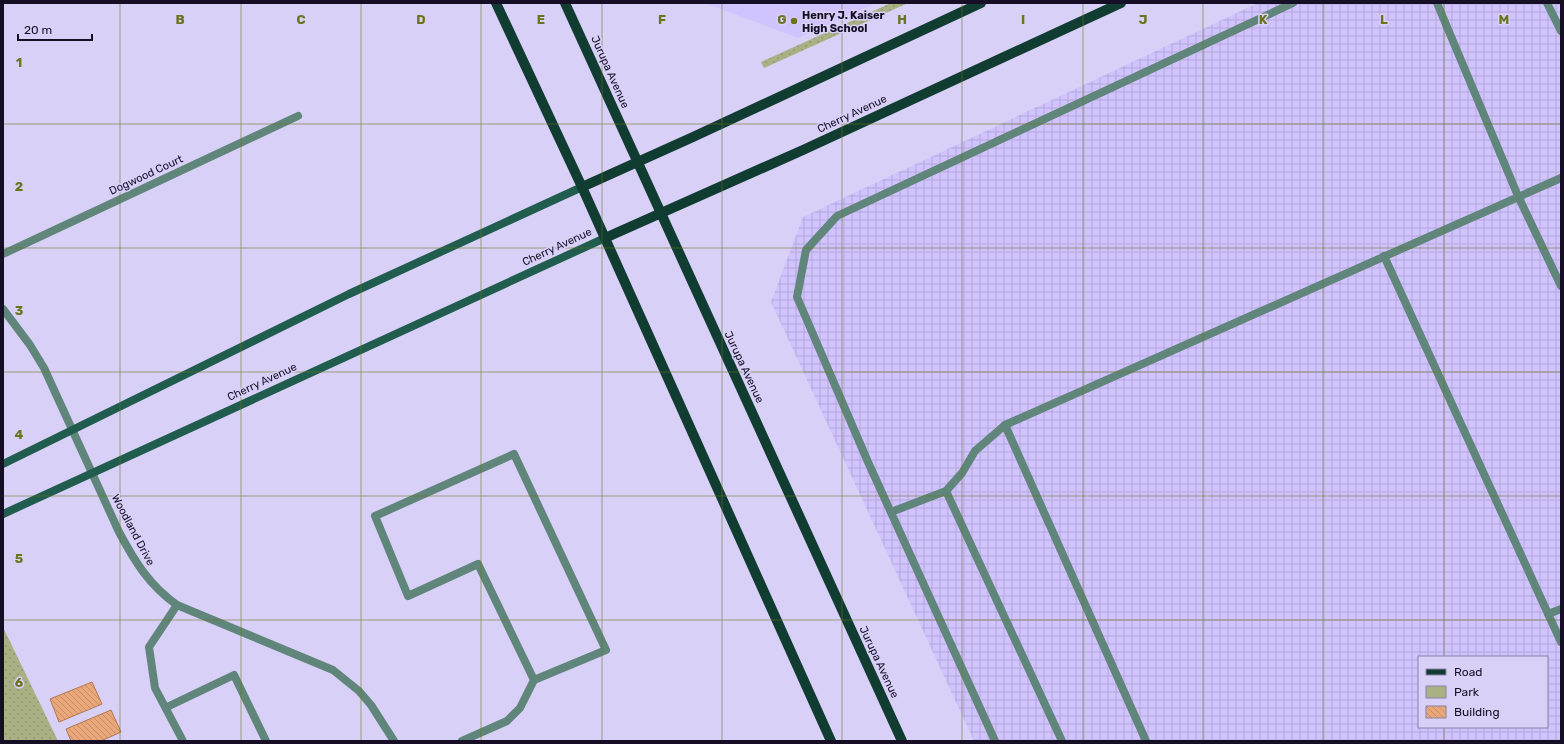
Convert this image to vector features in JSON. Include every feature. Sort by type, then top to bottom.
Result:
[{"type":"main road","points":[[496,3],[582,187],[831,741]]},
{"type":"main road","name":"Jurupa Avenue","points":[[566,3],[637,163],[902,741]]},
{"type":"main road","points":[[3,464],[349,294],[637,163],[982,3]]},
{"type":"main road","name":"Cherry Avenue","points":[[3,514],[1122,3]]},
{"type":"street","points":[[995,741],[891,512],[797,297],[806,250],[837,216],[1292,3]]},
{"type":"street","points":[[1438,3],[1518,196],[1561,286]]},
{"type":"street","points":[[1547,3],[1561,31]]},
{"type":"street","name":"Dogwood Court","points":[[3,254],[298,116]]},
{"type":"street","points":[[891,512],[946,491],[962,473],[975,451],[1005,425],[1561,178]]},
{"type":"street","points":[[1384,256],[1561,642]]},
{"type":"street","name":"Woodland Drive","points":[[3,309],[30,345],[44,368],[119,532],[133,558],[160,593],[177,605],[333,670],[359,691],[371,705],[394,741]]},
{"type":"street","points":[[1005,425],[1146,741]]},
{"type":"street","points":[[462,741],[507,721],[520,708],[534,680],[606,650],[514,454],[376,516],[408,596],[478,564],[534,680]]},
{"type":"street","points":[[946,491],[1062,741]]},
{"type":"street","points":[[177,605],[149,647],[155,688],[167,708],[183,741]]},
{"type":"street","points":[[1548,614],[1561,609]]},
{"type":"street","points":[[167,708],[234,675],[266,741]]},
{"type":"shaded area","name":"Henry J. Kaiser High School","points":[[705,3],[876,3],[798,38]]},
{"type":"shaded area","points":[[1258,3],[1561,3],[1561,741],[974,741],[771,302],[803,217]]},
{"type":"green space","points":[[891,3],[908,3],[764,68],[761,62]]},
{"type":"green space","points":[[3,627],[58,741],[3,741]]},
{"type":"building","points":[[92,682],[102,704],[59,722],[50,699]]},
{"type":"building","points":[[111,710],[121,732],[101,741],[71,741],[66,729]]},
{"type":"place","name":"Henry J. Kaiser High School","points":[[794,21]]}]
